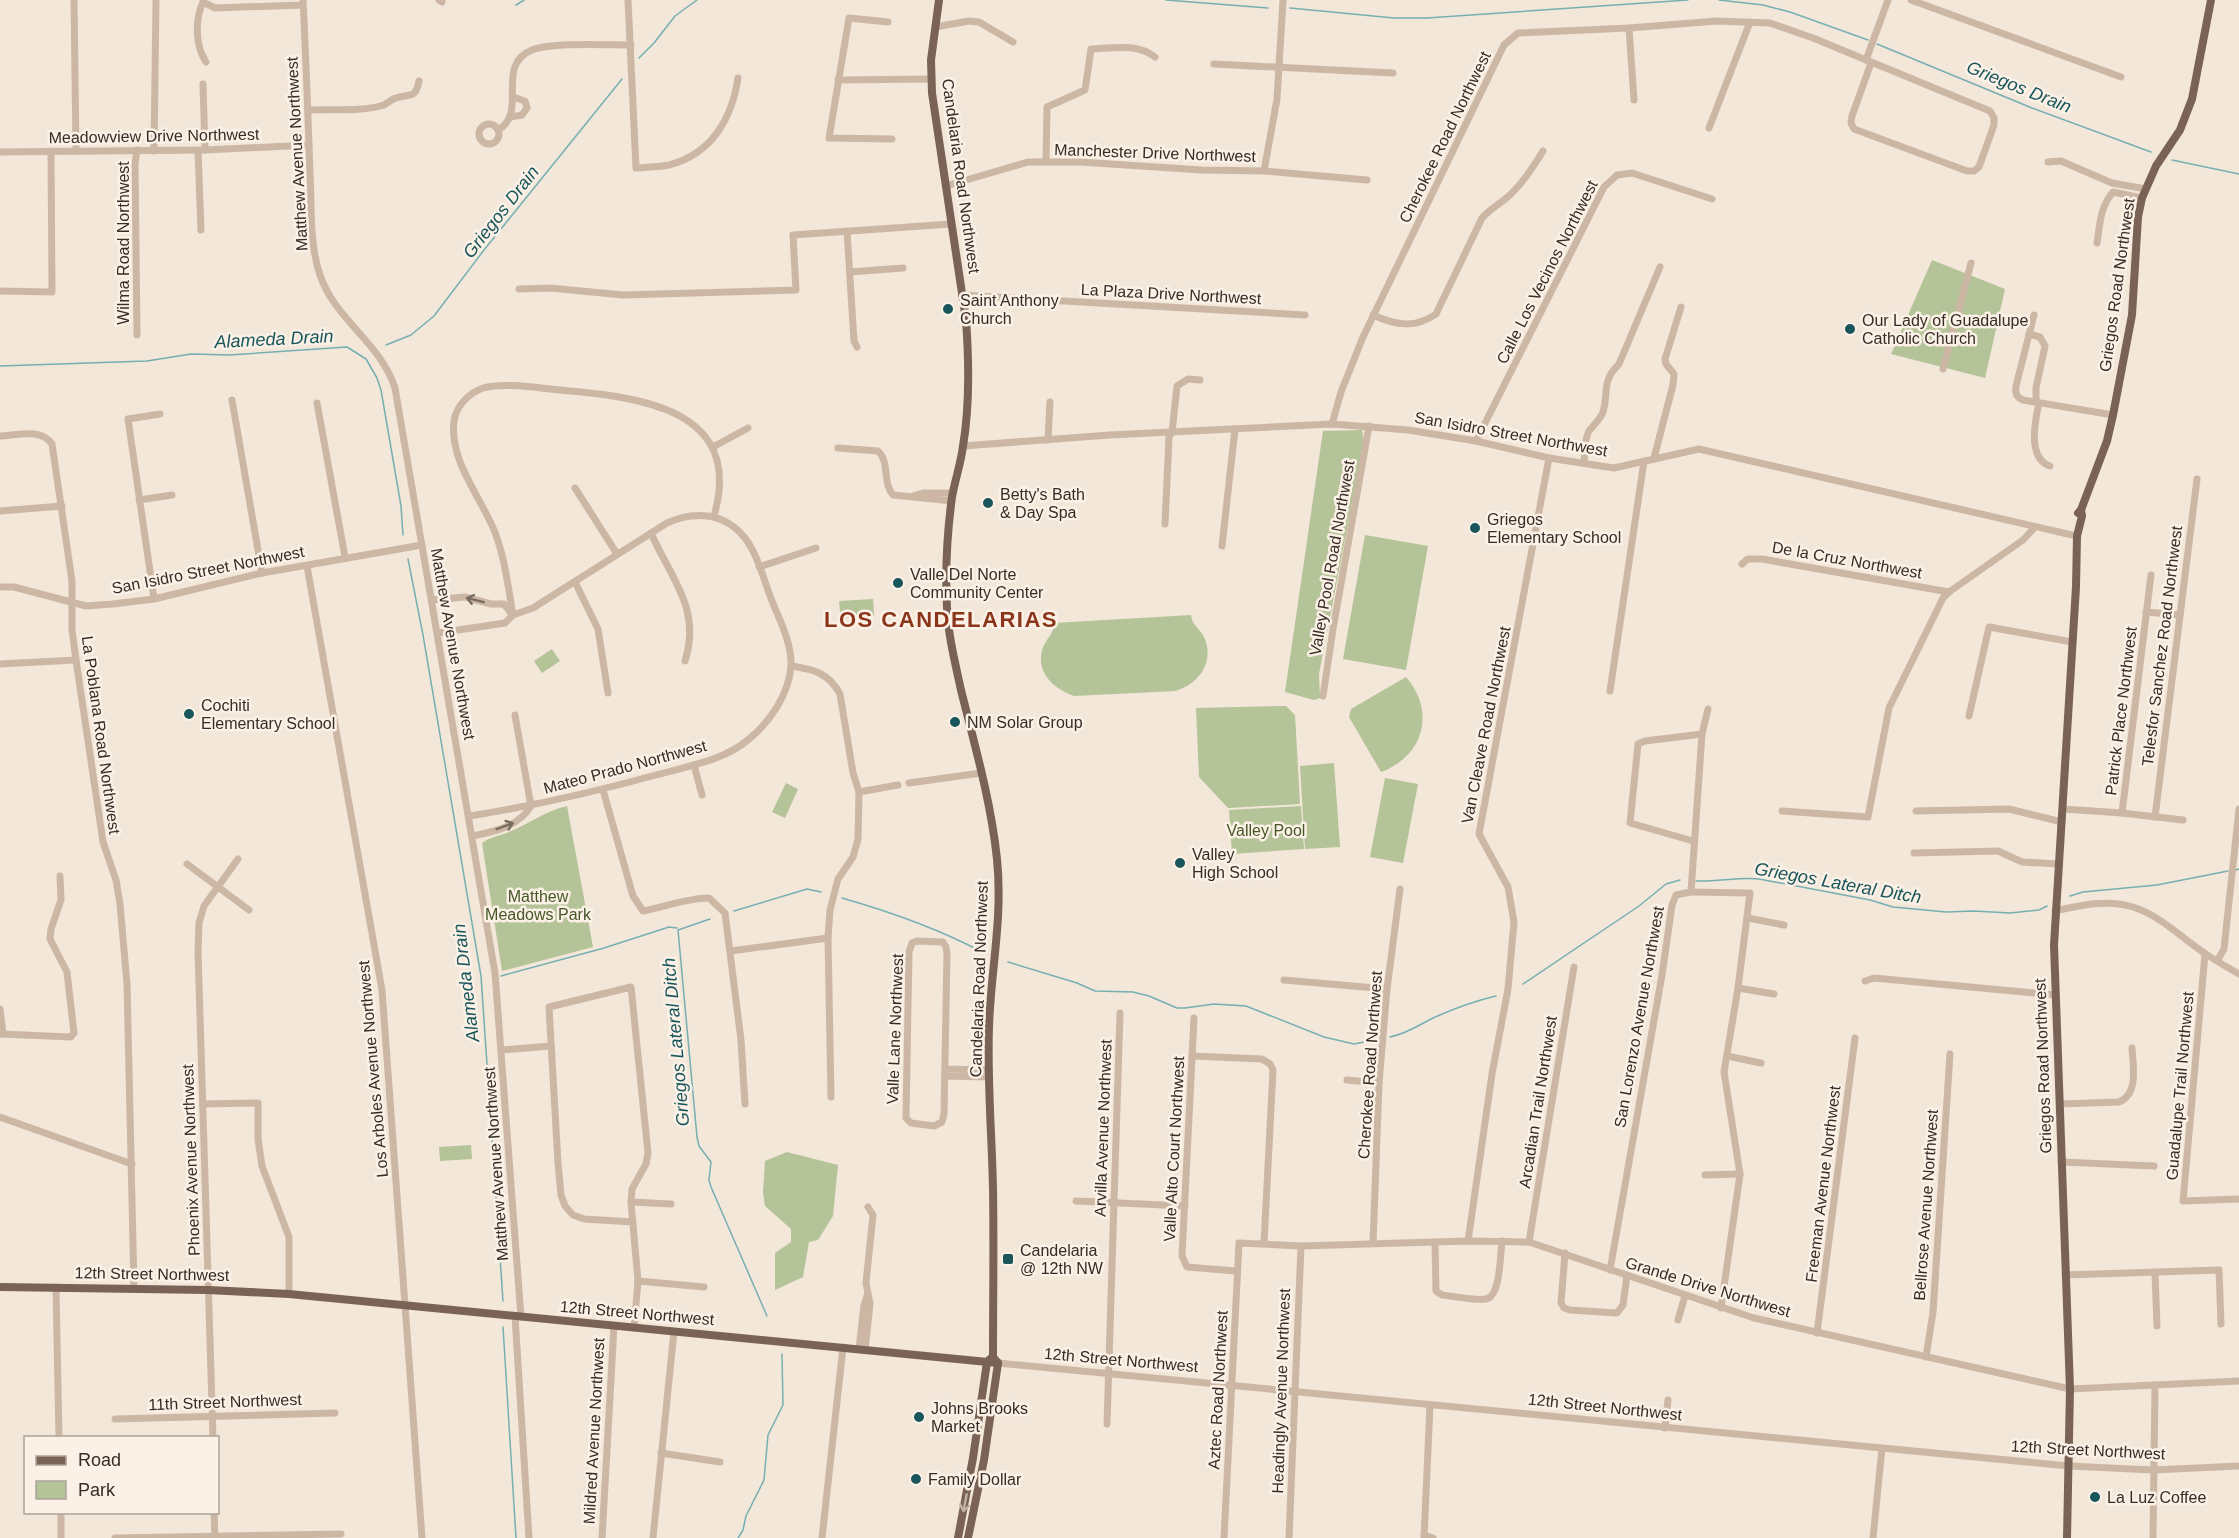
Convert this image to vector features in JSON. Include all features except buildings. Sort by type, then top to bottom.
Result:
[{"type":"main road","name":"Candelaria Road Northwest","points":[[939,0],[931,79],[968,350],[967,411],[963,446],[952,497],[945,572],[947,614],[952,648],[994,834],[1000,896],[997,946],[992,979],[989,1074],[994,1215],[993,1361],[984,1460],[968,1538]]},
{"type":"main road","name":"Griegos Road Northwest","points":[[2067,1538],[2070,1389],[2055,995],[2055,911],[2072,642],[2076,514],[2081,510],[2107,441],[2113,415],[2132,315],[2138,217],[2144,193],[2156,166],[2180,130],[2193,99],[2211,0]]},
{"type":"main road","name":"12th Street Northwest","points":[[0,1287],[134,1288],[289,1294],[993,1361]]},
{"type":"main road","name":"Candelaria Road Northwest","points":[[958,1538],[993,1361]]},
{"type":"street","points":[[74,0],[76,151]]},
{"type":"street","name":"Wilma Road Northwest","points":[[154,150],[156,0]]},
{"type":"street","points":[[628,0],[636,168],[670,165],[705,146],[725,124],[732,106],[738,78]]},
{"type":"street","points":[[1264,171],[1277,99],[1283,0]]},
{"type":"street","points":[[1868,62],[1888,0]]},
{"type":"street","points":[[1911,0],[2121,77]]},
{"type":"street","points":[[206,62],[199,52],[198,13],[203,2],[215,8],[303,2]]},
{"type":"street","name":"Matthew Avenue Northwest","points":[[303,2],[313,239],[320,275],[337,308],[380,356],[391,374],[399,406],[495,973],[518,1316],[529,1538]]},
{"type":"street","points":[[888,22],[849,18],[829,138],[892,140]]},
{"type":"street","points":[[935,27],[969,21],[978,22],[1013,42]]},
{"type":"street","name":"Cherokee Road Northwest","points":[[1332,424],[1341,392],[1373,315],[1504,45],[1518,33],[1717,21],[1770,23],[1868,62],[1990,111],[1994,124],[1979,167],[1974,171],[1967,171],[1854,129],[1851,123],[1852,116],[1868,62]]},
{"type":"street","points":[[1709,128],[1750,22]]},
{"type":"street","points":[[1629,28],[1634,100]]},
{"type":"street","points":[[498,130],[506,126],[510,117],[513,71],[521,57],[532,50],[554,47],[631,45]]},
{"type":"street","points":[[1046,162],[1047,107],[1085,90],[1091,49],[1132,47],[1145,50],[1155,57]]},
{"type":"street","points":[[1214,64],[1393,73]]},
{"type":"street","points":[[838,80],[931,79]]},
{"type":"street","points":[[308,110],[372,107],[385,104],[395,98],[412,96],[417,91],[418,81]]},
{"type":"street","points":[[201,230],[202,84]]},
{"type":"street","points":[[510,117],[522,116],[527,108],[525,101],[513,97]]},
{"type":"street","name":"Meadowview Drive Northwest","points":[[0,152],[201,150],[309,145]]},
{"type":"street","name":"Wilma Road Northwest","points":[[137,150],[135,164],[137,335]]},
{"type":"street","points":[[0,291],[52,292],[51,151]]},
{"type":"street","points":[[1373,315],[1390,323],[1403,325],[1427,320],[1436,314],[1482,218],[1490,209],[1510,195],[1533,168],[1543,151]]},
{"type":"street","points":[[2048,162],[2061,161],[2112,183],[2144,193]]},
{"type":"street","name":"Manchester Drive Northwest","points":[[946,186],[1028,162],[1264,171],[1367,180]]},
{"type":"street","name":"Calle Los Vecinos Northwest","points":[[1476,441],[1604,187],[1617,175],[1632,173],[1712,199]]},
{"type":"street","points":[[2097,243],[2101,212],[2113,192],[2144,193]]},
{"type":"street","points":[[519,289],[550,288],[622,295],[796,290],[793,236],[951,224]]},
{"type":"street","points":[[847,231],[854,341],[857,346]]},
{"type":"street","points":[[1943,369],[1971,263]]},
{"type":"street","points":[[1584,463],[1588,432],[1600,420],[1604,409],[1605,386],[1610,374],[1619,364],[1660,267]]},
{"type":"street","points":[[850,272],[903,268]]},
{"type":"street","name":"La Plaza Drive Northwest","points":[[962,295],[1305,315]]},
{"type":"street","points":[[1654,458],[1673,386],[1674,374],[1665,359],[1681,308]]},
{"type":"street","points":[[2034,315],[2015,392],[2018,398],[2113,415]]},
{"type":"street","points":[[2029,334],[2040,337],[2045,346],[2036,388],[2038,403],[2034,434],[2037,453],[2043,464],[2050,466]]},
{"type":"street","points":[[1165,524],[1168,437],[1172,432],[1178,386],[1188,379],[1200,380]]},
{"type":"street","points":[[438,633],[505,623],[513,615],[533,608],[680,517],[714,516],[721,484],[719,464],[713,447],[703,432],[681,415],[652,405],[614,397],[539,388],[494,386],[474,392],[459,407],[454,418],[454,433],[465,473],[494,530],[501,550],[513,615]]},
{"type":"street","points":[[231,400],[262,573]]},
{"type":"street","points":[[1048,440],[1050,402]]},
{"type":"street","points":[[317,403],[345,557]]},
{"type":"street","points":[[154,598],[128,419],[160,414]]},
{"type":"street","name":"San Isidro Street Northwest","points":[[963,446],[1332,424],[1369,426],[1476,441],[1549,458],[1614,468],[1699,449],[2075,536]]},
{"type":"street","name":"Valley Pool Road Northwest","points":[[1323,696],[1334,619],[1369,426]]},
{"type":"street","points":[[713,447],[748,428]]},
{"type":"street","points":[[1222,546],[1235,429]]},
{"type":"street","name":"La Poblana Road Northwest","points":[[0,436],[39,433],[48,437],[52,444],[62,506],[72,581],[72,630],[75,660],[103,842],[116,880],[120,904],[127,984],[134,1288]]},
{"type":"street","points":[[838,448],[878,451],[882,455],[887,486],[890,492],[898,496],[952,497]]},
{"type":"street","name":"Van Cleave Road Northwest","points":[[1468,1241],[1492,1074],[1508,989],[1514,922],[1508,887],[1479,834],[1549,458]]},
{"type":"street","points":[[1610,691],[1644,461]]},
{"type":"street","name":"Telesfor Sanchez Road Northwest","points":[[2155,817],[2197,478]]},
{"type":"street","points":[[575,488],[617,554]]},
{"type":"street","points":[[139,500],[172,495]]},
{"type":"street","points":[[0,511],[62,506]]},
{"type":"street","name":"Mateo Prado Northwest","points":[[470,816],[531,806],[603,790],[694,765],[738,747],[763,726],[784,693],[791,666],[787,642],[759,567],[745,538],[726,522],[714,516]]},
{"type":"street","points":[[1782,811],[1868,818],[1889,708],[1943,598],[2023,540],[2036,527]]},
{"type":"street","points":[[651,533],[680,588],[689,617],[690,644],[685,661]]},
{"type":"street","name":"San Isidro Street Northwest","points":[[0,587],[14,586],[86,606],[104,605],[154,598],[345,557],[422,545]]},
{"type":"street","points":[[759,567],[816,548]]},
{"type":"street","name":"De la Cruz Northwest","points":[[1742,564],[1748,559],[1762,559],[1949,592]]},
{"type":"street","name":"Los Arboles Avenue Northwest","points":[[306,566],[382,990],[422,1538]]},
{"type":"street","name":"Patrick Place Northwest","points":[[2122,813],[2151,575]]},
{"type":"street","points":[[575,582],[598,629],[608,693]]},
{"type":"street","points":[[432,600],[465,597],[491,604],[504,604],[513,615]]},
{"type":"street","points":[[2146,612],[2180,615]]},
{"type":"street","points":[[1969,716],[1989,627],[2072,642]]},
{"type":"street","points":[[0,664],[75,660]]},
{"type":"street","points":[[791,666],[821,672],[834,682],[840,694],[853,773],[859,792],[858,839],[853,857],[838,879],[830,910],[828,938],[831,1097]]},
{"type":"street","points":[[1708,709],[1702,734],[1691,892],[1750,893],[1724,1072],[1740,1174],[1721,1308]]},
{"type":"street","points":[[515,715],[531,806]]},
{"type":"street","points":[[1693,841],[1630,823],[1638,744],[1645,741],[1702,734]]},
{"type":"street","points":[[694,765],[702,795]]},
{"type":"street","points":[[909,783],[981,773]]},
{"type":"street","points":[[859,792],[898,785]]},
{"type":"street","points":[[603,790],[633,896],[643,911],[670,907],[694,898],[709,898],[725,913],[741,1040],[745,1104]]},
{"type":"street","name":"Mateo Prado Northwest","points":[[473,836],[512,825],[524,817],[531,806]]},
{"type":"street","points":[[1916,811],[2009,809],[2062,822]]},
{"type":"street","name":"Patrick Place Northwest","points":[[2063,809],[2183,820]]},
{"type":"street","points":[[2217,961],[2224,950],[2239,809]]},
{"type":"street","points":[[1914,853],[1998,851],[2022,862],[2058,864]]},
{"type":"street","name":"Phoenix Avenue Northwest","points":[[213,1436],[199,923],[204,906],[238,860]]},
{"type":"street","points":[[187,864],[249,910]]},
{"type":"street","points":[[0,1009],[2,1034],[70,1037],[74,1034],[67,972],[50,939],[51,928],[61,900],[60,876]]},
{"type":"street","name":"Cherokee Road Northwest","points":[[1373,1244],[1379,1083],[1387,989],[1400,889]]},
{"type":"street","name":"San Lorenzo Avenue Northwest","points":[[1610,1270],[1662,975],[1672,905],[1676,895],[1691,892]]},
{"type":"street","points":[[2055,911],[2093,903],[2114,903],[2133,907],[2152,915],[2205,954],[2239,974]]},
{"type":"street","points":[[1748,918],[1784,925]]},
{"type":"street","points":[[731,951],[828,938]]},
{"type":"street","name":"Valle Lane Northwest","points":[[917,941],[943,942],[946,947],[945,1073],[942,1122],[934,1126],[911,1123],[906,1118],[909,952],[912,943],[917,941]]},
{"type":"street","name":"Guadalupe Trail Northwest","points":[[2205,954],[2183,1201],[2239,1199]]},
{"type":"street","name":"Arcadian Trail Northwest","points":[[1529,1242],[1574,967]]},
{"type":"street","points":[[1865,981],[1874,978],[2055,995]]},
{"type":"street","points":[[1284,980],[1387,989]]},
{"type":"street","points":[[633,1222],[584,1219],[573,1215],[565,1206],[561,1195],[558,1162],[549,1007],[631,987],[648,1153],[646,1164],[632,1189],[631,1202],[633,1222],[638,1281],[634,1328]]},
{"type":"street","points":[[1738,988],[1774,994]]},
{"type":"street","name":"Arvilla Avenue Northwest","points":[[1107,1424],[1120,1013]]},
{"type":"street","name":"Valle Alto Court Northwest","points":[[1194,1018],[1182,1256],[1187,1267],[1236,1271]]},
{"type":"street","name":"Freeman Avenue Northwest","points":[[1817,1333],[1855,1038]]},
{"type":"street","points":[[501,1050],[551,1046]]},
{"type":"street","points":[[2060,1104],[2119,1102],[2127,1099],[2133,1083],[2132,1048]]},
{"type":"street","name":"Bellrose Avenue Northwest","points":[[1926,1357],[1933,1312],[1950,1054]]},
{"type":"street","points":[[1192,1056],[1262,1059],[1270,1064],[1273,1080],[1264,1243]]},
{"type":"street","points":[[1727,1056],[1761,1063]]},
{"type":"street","points":[[945,1073],[989,1074]]},
{"type":"street","points":[[1347,1080],[1379,1083]]},
{"type":"street","points":[[203,1104],[258,1103],[258,1139],[262,1166],[289,1237],[289,1294]]},
{"type":"street","points":[[0,1117],[132,1164]]},
{"type":"street","points":[[2061,1162],[2154,1166]]},
{"type":"street","points":[[1705,1175],[1740,1174]]},
{"type":"street","points":[[1076,1201],[1185,1206]]},
{"type":"street","points":[[631,1202],[671,1204]]},
{"type":"street","points":[[862,1350],[873,1215],[868,1207]]},
{"type":"street","name":"Grande Drive Northwest","points":[[1239,1243],[1301,1246],[1468,1241],[1529,1242],[1754,1318],[2070,1389],[2239,1381]]},
{"type":"street","points":[[1435,1242],[1436,1291],[1442,1295],[1486,1299],[1493,1295],[1497,1287],[1502,1241]]},
{"type":"street","name":"Aztec Road Northwest","points":[[1224,1538],[1239,1243]]},
{"type":"street","name":"Headingly Avenue Northwest","points":[[1289,1538],[1301,1246]]},
{"type":"street","points":[[1565,1253],[1561,1303],[1564,1308],[1617,1313],[1623,1305],[1627,1275]]},
{"type":"street","points":[[2065,1275],[2219,1270],[2221,1324]]},
{"type":"street","points":[[2155,1273],[2157,1326]]},
{"type":"street","points":[[638,1281],[704,1287]]},
{"type":"street","points":[[56,1287],[59,1436]]},
{"type":"street","points":[[1678,1320],[1685,1296]]},
{"type":"street","name":"Mildred Avenue Northwest","points":[[602,1538],[614,1326]]},
{"type":"street","points":[[652,1538],[674,1331]]},
{"type":"street","points":[[822,1538],[843,1347]]},
{"type":"street","name":"12th Street Northwest","points":[[993,1361],[2069,1466],[2153,1470],[2239,1466]]},
{"type":"street","points":[[2153,1538],[2155,1386]]},
{"type":"street","points":[[1665,1428],[1668,1400]]},
{"type":"street","points":[[1430,1405],[1424,1537],[1433,1538]]},
{"type":"street","name":"11th Street Northwest","points":[[115,1419],[335,1413]]},
{"type":"street","points":[[1873,1538],[1882,1448]]},
{"type":"street","points":[[661,1453],[720,1462]]},
{"type":"street","points":[[61,1514],[61,1538]]},
{"type":"street","points":[[214,1514],[215,1537]]},
{"type":"street","points":[[115,1538],[341,1534]]},
{"type":"green space","points":[[1932,260],[2005,289],[1985,378],[1891,354]]},
{"type":"green space","points":[[1362,430],[1364,441],[1319,674],[1320,698],[1314,700],[1285,692],[1323,431]]},
{"type":"green space","points":[[1365,535],[1428,546],[1406,670],[1343,659]]},
{"type":"green space","points":[[873,599],[874,616],[841,618],[839,601]]},
{"type":"green space","points":[[1191,615],[1203,635],[1208,653],[1203,670],[1192,683],[1184,688],[1175,691],[1074,696],[1059,689],[1043,670],[1041,654],[1054,623]]},
{"type":"green space","points":[[552,649],[560,661],[542,673],[534,661]]},
{"type":"green space","points":[[1406,677],[1421,704],[1423,718],[1421,732],[1416,744],[1407,755],[1396,765],[1381,772],[1349,717],[1351,709]]},
{"type":"green space","points":[[1286,706],[1295,715],[1300,804],[1228,808],[1199,777],[1196,708]]},
{"type":"green space","points":[[1334,763],[1340,847],[1305,849],[1300,766]]},
{"type":"green space","points":[[1385,778],[1418,784],[1403,863],[1370,857]]},
{"type":"green space","points":[[786,783],[798,789],[785,818],[772,812]]},
{"type":"green space","name":"Matthew Meadows Park","points":[[567,806],[593,947],[502,971],[482,843],[551,811]]},
{"type":"green space","name":"Valley Pool","points":[[1301,806],[1304,849],[1232,854],[1229,810]]},
{"type":"green space","points":[[471,1145],[472,1159],[440,1161],[439,1147]]},
{"type":"green space","points":[[787,1152],[838,1165],[833,1216],[818,1240],[809,1242],[803,1277],[775,1290],[775,1253],[791,1242],[791,1229],[765,1206],[763,1192],[765,1161]]},
{"type":"waterway","points":[[516,5],[524,0]]},
{"type":"waterway","name":"Griegos Drain","points":[[639,58],[675,16],[697,0]]},
{"type":"waterway","name":"Griegos Drain","points":[[1166,0],[1268,8]]},
{"type":"waterway","name":"Griegos Drain","points":[[1290,8],[1394,18],[1427,18],[1688,0]]},
{"type":"waterway","name":"Griegos Drain","points":[[1719,0],[1763,5],[1790,12],[1868,40]]},
{"type":"waterway","name":"Griegos Drain","points":[[1877,44],[2032,108],[2151,152]]},
{"type":"waterway","name":"Griegos Drain","points":[[386,345],[411,335],[434,316],[484,250],[622,79]]},
{"type":"waterway","name":"Griegos Drain","points":[[2172,160],[2239,174]]},
{"type":"waterway","name":"Alameda Drain","points":[[0,366],[147,361],[191,354],[230,355],[347,347],[366,359],[381,390],[401,506],[403,535]]},
{"type":"waterway","name":"Alameda Drain","points":[[408,559],[481,976],[503,1301]]},
{"type":"waterway","name":"Griegos Lateral Ditch","points":[[2070,896],[2083,892],[2157,885],[2228,871]]},
{"type":"waterway","name":"Griegos Lateral Ditch","points":[[1696,881],[1759,879],[1870,900],[1893,907],[1946,912],[2010,913],[2039,910],[2047,906]]},
{"type":"waterway","name":"Griegos Lateral Ditch","points":[[1523,984],[1639,906],[1666,884],[1680,880]]},
{"type":"waterway","name":"Griegos Lateral Ditch","points":[[734,911],[807,889],[821,892]]},
{"type":"waterway","name":"Griegos Lateral Ditch","points":[[842,898],[914,921],[982,952]]},
{"type":"waterway","name":"Griegos Lateral Ditch","points":[[710,919],[678,930],[697,1137],[699,1146],[711,1162],[709,1180],[711,1187],[767,1316]]},
{"type":"waterway","points":[[501,976],[604,948],[669,927],[677,928]]},
{"type":"waterway","name":"Griegos Lateral Ditch","points":[[1008,962],[1077,983],[1095,991],[1133,992],[1177,1008],[1214,1004],[1246,1006],[1324,1037],[1354,1044],[1379,1039]]},
{"type":"waterway","name":"Griegos Lateral Ditch","points":[[1390,1037],[1407,1032],[1456,1008],[1496,996]]},
{"type":"waterway","name":"Alameda Drain","points":[[503,1327],[516,1538]]},
{"type":"waterway","name":"Griegos Lateral Ditch","points":[[738,1538],[764,1480],[768,1435],[783,1405],[782,1354]]},
{"type":"place","name":"Saint Anthony Church","points":[[948,309]]},
{"type":"place","name":"Our Lady of Guadalupe Catholic Church","points":[[1850,329]]},
{"type":"place","name":"Betty's Bath & Day Spa","points":[[988,503]]},
{"type":"place","name":"Griegos Elementary School","points":[[1475,528]]},
{"type":"place","name":"Valle Del Norte Community Center","points":[[898,583]]},
{"type":"place","name":"Cochiti Elementary School","points":[[189,714]]},
{"type":"place","name":"NM Solar Group","points":[[955,722]]},
{"type":"place","name":"Valley High School","points":[[1180,863]]},
{"type":"place","name":"Candelaria @ 12th NW","points":[[1008,1259]]},
{"type":"place","name":"Johns Brooks Market","points":[[919,1417]]},
{"type":"place","name":"Family Dollar","points":[[916,1479]]},
{"type":"place","name":"La Luz Coffee","points":[[2095,1497]]},
{"type":"district","name":"LOS CANDELARIAS","points":[[941,619]]}]
